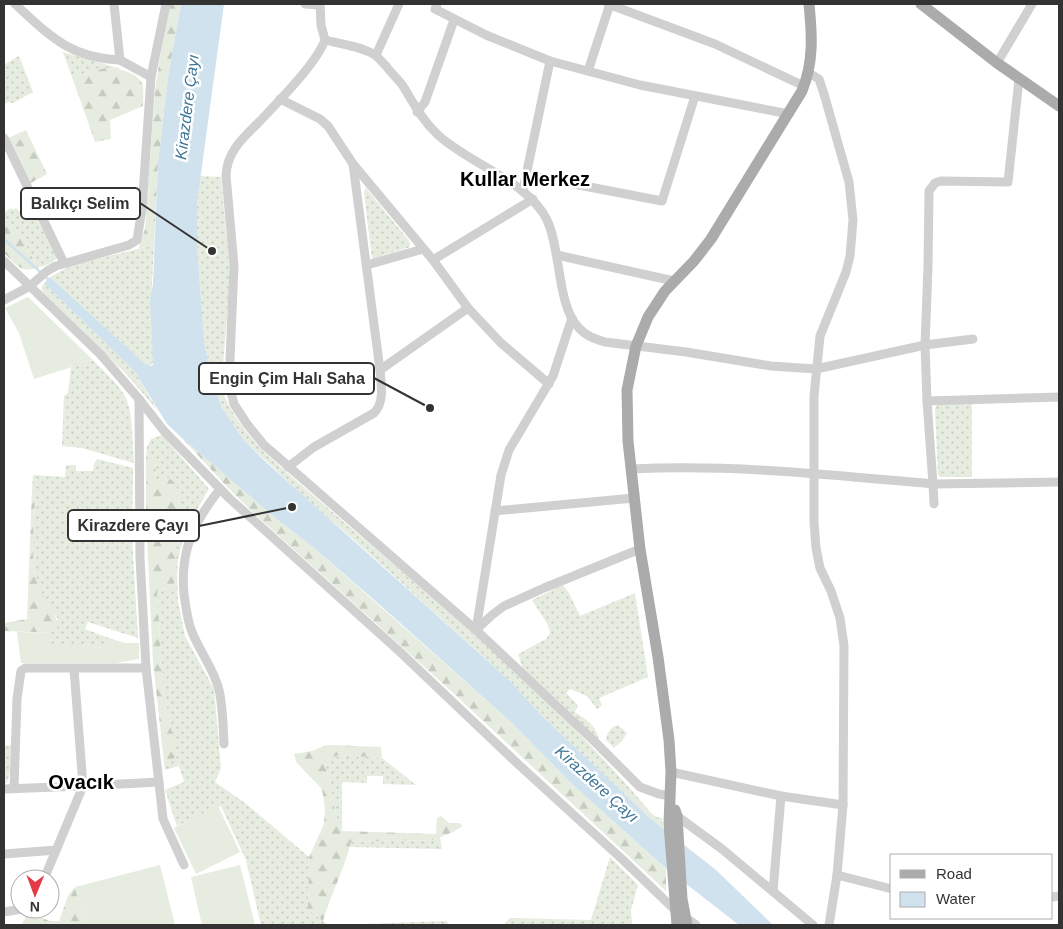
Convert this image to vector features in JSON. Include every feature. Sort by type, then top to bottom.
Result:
[{"type":"main road","points":[[683,923],[678,897],[675,823],[671,796],[666,714],[640,548],[631,469],[626,401],[628,377],[636,346],[648,317],[665,291],[694,261],[711,239],[789,114],[804,86],[809,72],[811,55],[809,4]]},
{"type":"main road","points":[[921,4],[1018,79],[1059,106]]},
{"type":"main road","points":[[678,897],[676,910],[683,923]]},
{"type":"street","points":[[15,4],[52,38],[66,47],[99,58],[120,60],[151,77]]},
{"type":"street","points":[[114,4],[120,60]]},
{"type":"street","points":[[4,300],[33,283],[47,271],[64,263],[129,245],[137,240],[142,209],[151,77],[166,4]]},
{"type":"street","points":[[305,4],[320,4],[324,40],[322,47],[280,99],[236,146],[226,168],[234,266],[229,383],[234,404],[261,442],[476,630],[640,787],[671,796]]},
{"type":"street","points":[[376,55],[399,4]]},
{"type":"street","points":[[437,4],[435,9],[454,20],[550,61],[640,85],[789,114]]},
{"type":"street","points":[[588,71],[609,4],[715,44],[804,86]]},
{"type":"street","points":[[997,63],[1032,4]]},
{"type":"street","points":[[418,112],[425,102],[454,20]]},
{"type":"street","points":[[324,40],[376,55],[402,85],[418,112],[438,135],[456,149],[523,190],[533,199],[550,227],[562,288],[572,318],[577,327],[593,338],[605,342],[686,352],[771,366],[816,369],[925,345],[973,339]]},
{"type":"street","points":[[523,190],[550,61]]},
{"type":"street","points":[[809,72],[819,79],[824,94],[849,182],[853,220],[848,264],[840,289],[820,336],[814,396],[814,522],[817,558],[837,609],[844,646],[843,805],[838,875],[830,925]]},
{"type":"street","points":[[934,504],[926,401],[925,345],[928,191],[935,183],[941,181],[1008,182],[1018,79]]},
{"type":"street","points":[[526,175],[662,202],[695,96]]},
{"type":"street","points":[[280,99],[320,119],[328,126],[353,164],[433,260],[468,308],[501,344],[549,384]]},
{"type":"street","points":[[4,138],[64,263]]},
{"type":"street","points":[[288,467],[314,447],[377,410],[380,402],[380,370],[353,164]]},
{"type":"street","points":[[433,260],[533,199]]},
{"type":"street","points":[[367,266],[423,249]]},
{"type":"street","points":[[557,255],[674,281]]},
{"type":"street","points":[[4,260],[33,283],[101,355],[164,431],[220,490],[400,652],[519,766],[676,910]]},
{"type":"street","points":[[380,370],[468,308]]},
{"type":"street","points":[[476,630],[501,475],[509,450],[553,376],[572,318]]},
{"type":"street","points":[[926,401],[1059,397]]},
{"type":"street","points":[[139,399],[140,558],[146,668],[163,819],[184,865]]},
{"type":"street","points":[[631,469],[683,467],[814,473],[933,484],[1059,482]]},
{"type":"street","points":[[220,490],[208,506],[191,537],[184,562],[183,576],[187,616],[191,631],[215,678],[219,690],[224,744]]},
{"type":"street","points":[[495,511],[634,498]]},
{"type":"street","points":[[476,630],[504,606],[640,548]]},
{"type":"street","points":[[14,788],[16,699],[21,671],[25,668],[146,668]]},
{"type":"street","points":[[48,869],[83,786],[74,669]]},
{"type":"street","points":[[671,772],[781,796],[843,805]]},
{"type":"street","points":[[4,789],[159,782]]},
{"type":"street","points":[[773,891],[781,796]]},
{"type":"street","points":[[675,823],[722,849],[813,925]]},
{"type":"street","points":[[4,854],[56,850]]},
{"type":"street","points":[[838,875],[890,888]]},
{"type":"street","points":[[683,923],[696,925]]},
{"type":"green space","points":[[170,4],[181,4],[168,77],[158,162],[154,245],[138,249],[145,229],[155,90]]},
{"type":"green space","points":[[63,52],[121,69],[105,68],[72,77]]},
{"type":"green space","points":[[19,56],[33,92],[13,103],[4,104],[4,65]]},
{"type":"green space","points":[[105,68],[133,74],[141,81],[143,86],[143,106],[110,120],[111,139],[95,142],[72,77]]},
{"type":"green space","points":[[26,130],[47,174],[29,184],[8,138]]},
{"type":"green space","points":[[200,176],[221,177],[230,282],[223,365],[216,372],[224,395],[240,423],[263,451],[464,625],[513,670],[607,763],[651,813],[656,817],[662,818],[663,828],[542,716],[510,681],[302,495],[243,439],[222,408],[210,372],[204,341],[197,243],[197,203]]},
{"type":"green space","points":[[366,188],[410,242],[410,247],[372,259],[364,192]]},
{"type":"green space","points":[[30,203],[57,257],[50,263],[36,268],[36,264],[28,251],[24,239],[4,216],[4,211],[16,208],[19,211]]},
{"type":"green space","points":[[4,216],[24,239],[28,251],[36,264],[36,268],[22,268],[4,253]]},
{"type":"green space","points":[[154,245],[151,317],[154,361],[150,366],[144,363],[50,277],[72,265]]},
{"type":"green space","points":[[44,283],[135,372],[158,411],[126,374],[44,293],[41,288]]},
{"type":"green space","points":[[28,297],[93,360],[34,379],[19,333],[5,308]]},
{"type":"green space","points":[[93,360],[116,384],[127,400],[131,417],[134,463],[82,448],[62,446],[64,396],[68,393],[71,367]]},
{"type":"green space","points":[[972,403],[972,477],[940,477],[938,475],[935,408],[937,405]]},
{"type":"green space","points":[[162,435],[209,489],[184,536],[178,559],[177,577],[178,601],[185,636],[214,689],[221,768],[215,782],[245,803],[309,857],[308,909],[328,925],[261,925],[246,860],[221,806],[177,826],[165,790],[184,782],[179,766],[165,770],[164,762],[170,761],[175,752],[163,685],[157,591],[170,588],[180,494],[156,481],[156,467],[150,453],[146,457],[147,447],[151,439]]},
{"type":"green space","points":[[182,438],[279,521],[313,547],[512,723],[573,785],[666,869],[666,891],[452,692],[259,518],[229,489]]},
{"type":"green space","points":[[150,452],[155,456],[156,481],[167,477],[174,482],[180,494],[177,512],[174,584],[170,588],[157,591],[163,685],[176,756],[170,761],[164,762],[153,662],[146,517],[146,457]]},
{"type":"green space","points":[[97,459],[133,468],[132,538],[138,638],[88,622],[85,629],[109,638],[106,649],[87,644],[51,644],[47,633],[51,633],[58,619],[41,592],[33,562],[35,494],[32,491],[33,475],[65,477],[66,465],[76,465],[76,471],[93,471]]},
{"type":"green space","points":[[32,491],[35,494],[33,563],[39,588],[57,621],[58,627],[51,633],[4,631],[4,623],[27,619]]},
{"type":"green space","points":[[563,585],[580,616],[635,593],[648,677],[599,698],[602,705],[597,709],[587,696],[570,689],[566,693],[578,705],[575,712],[587,720],[593,727],[599,740],[554,697],[524,672],[518,654],[546,639],[550,633],[548,625],[532,600]]},
{"type":"green space","points":[[17,632],[47,633],[52,644],[87,644],[105,649],[109,638],[125,643],[139,643],[139,659],[116,663],[21,663]]},
{"type":"green space","points":[[618,725],[627,733],[614,748],[606,740],[609,731]]},
{"type":"green space","points":[[11,745],[10,772],[4,785],[4,746]]},
{"type":"green space","points":[[331,745],[381,747],[382,758],[339,755],[329,758],[326,766],[337,820],[342,831],[436,834],[437,818],[441,816],[449,823],[459,823],[463,826],[434,840],[351,842],[323,921],[308,909],[309,857],[324,824],[325,808],[322,789],[296,762],[294,754]]},
{"type":"green space","points":[[339,755],[382,758],[416,785],[383,784],[383,776],[367,776],[367,783],[342,782],[342,831],[337,820],[326,766],[329,757]]},
{"type":"green space","points":[[218,806],[240,852],[196,874],[174,828]]},
{"type":"green space","points":[[440,837],[442,849],[350,847],[351,842],[434,840]]},
{"type":"green space","points":[[610,857],[638,885],[631,910],[632,925],[503,925],[510,918],[591,920]]},
{"type":"green space","points":[[160,865],[175,925],[85,925],[75,887]]},
{"type":"green space","points":[[240,865],[255,925],[202,925],[191,877]]},
{"type":"green space","points":[[75,887],[85,925],[22,925],[25,919],[59,921],[68,896]]},
{"type":"green space","points":[[447,921],[448,925],[333,925]]},
{"type":"water","points":[[181,4],[224,4],[197,203],[197,243],[204,341],[210,372],[222,408],[243,439],[268,464],[510,681],[542,716],[650,818],[716,870],[773,925],[739,925],[663,866],[573,785],[512,723],[380,605],[167,424],[135,372],[44,283],[50,277],[144,363],[150,366],[153,365],[150,299],[153,284],[158,162],[168,77]]},
{"type":"waterway","points":[[4,239],[49,280]]},
{"type":"place","name":"Balıkçı Selim","points":[[212,251]]},
{"type":"place","name":"Engin Çim Halı Saha","points":[[430,408]]},
{"type":"place","name":"Kirazdere Çayı","points":[[292,507]]},
{"type":"district","name":"Kullar Merkez","points":[[525,179]]},
{"type":"district","name":"Ovacık","points":[[81,782]]}]
